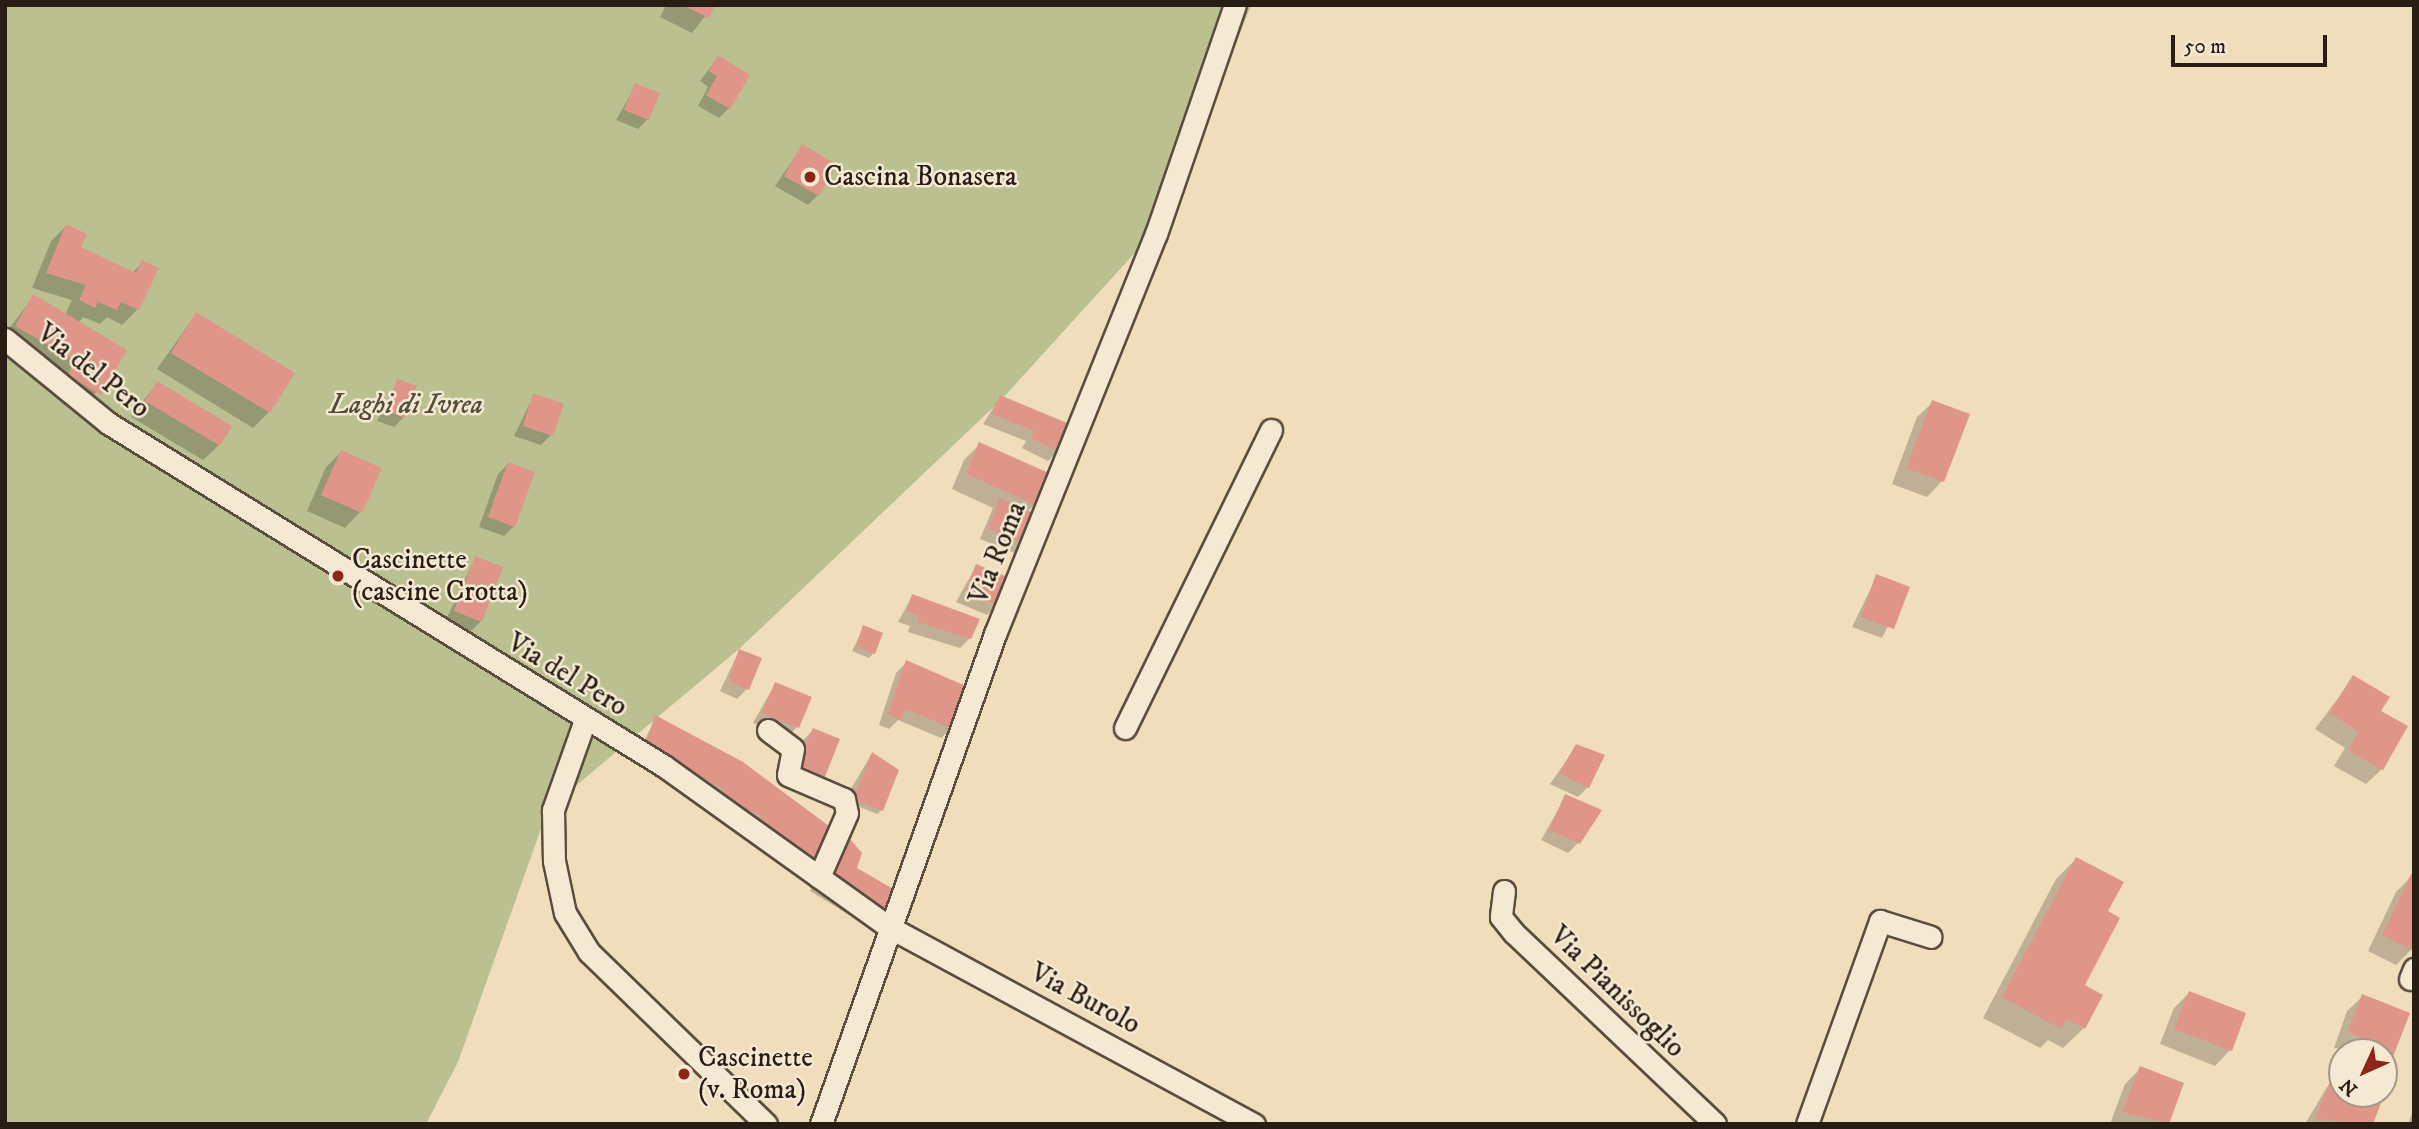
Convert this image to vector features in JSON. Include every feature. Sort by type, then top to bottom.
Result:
[{"type":"street","name":"Via Roma","points":[[821,1124],[995,634],[1156,234],[1235,5]]},
{"type":"street","name":"Via del Pero","points":[[5,339],[108,423],[713,798],[889,927]]},
{"type":"street","points":[[1125,727],[1271,430]]},
{"type":"street","points":[[584,720],[553,810],[554,861],[565,913],[589,952],[766,1124]]},
{"type":"street","points":[[768,730],[793,750],[788,775],[844,799],[847,813],[818,877]]},
{"type":"street","name":"Via Pianissoglio","points":[[1504,891],[1501,917],[1514,933],[1715,1124]]},
{"type":"street","points":[[1807,1124],[1880,921],[1931,937]]},
{"type":"street","name":"Via Burolo","points":[[889,927],[1254,1124]]},
{"type":"green space","name":"Laghi di Ivrea","points":[[5,5],[1251,5],[1171,213],[1002,399],[739,649],[548,809],[458,1062],[426,1124],[5,1124]]},
{"type":"building","points":[[682,5],[715,5],[709,18]]},
{"type":"building","points":[[718,55],[750,75],[730,109],[706,95],[717,76],[709,71]]},
{"type":"building","points":[[635,83],[660,93],[649,120],[624,110]]},
{"type":"building","points":[[802,144],[837,165],[819,196],[784,176]]},
{"type":"building","points":[[66,224],[87,234],[81,247],[136,273],[142,260],[159,268],[139,310],[121,302],[117,310],[98,302],[95,308],[79,300],[86,285],[46,273]]},
{"type":"building","points":[[33,294],[127,350],[101,395],[67,375],[76,361],[15,326]]},
{"type":"building","points":[[196,312],[295,373],[270,413],[171,353]]},
{"type":"building","points":[[397,379],[417,386],[405,418],[386,411]]},
{"type":"building","points":[[157,381],[232,426],[220,446],[145,401]]},
{"type":"building","points":[[533,393],[564,404],[553,436],[523,426]]},
{"type":"building","points":[[1000,395],[1072,425],[1060,452],[1031,438],[1034,431],[992,414]]},
{"type":"building","points":[[1932,400],[1970,414],[1944,482],[1906,468]]},
{"type":"building","points":[[979,442],[1051,474],[1036,505],[966,474]]},
{"type":"building","points":[[341,450],[382,468],[362,513],[321,495]]},
{"type":"building","points":[[508,462],[535,472],[515,527],[488,517]]},
{"type":"building","points":[[999,498],[1038,515],[1026,544],[989,529]]},
{"type":"building","points":[[475,556],[503,567],[482,622],[454,611]]},
{"type":"building","points":[[976,564],[1010,578],[999,606],[965,592]]},
{"type":"building","points":[[1876,574],[1910,587],[1894,629],[1861,617]]},
{"type":"building","points":[[912,594],[980,619],[971,639],[917,622],[919,616],[907,612]]},
{"type":"building","points":[[863,625],[883,633],[875,654],[856,646]]},
{"type":"building","points":[[739,649],[762,658],[749,690],[729,681]]},
{"type":"building","points":[[906,660],[968,687],[953,729],[905,709],[901,720],[888,714]]},
{"type":"building","points":[[2353,675],[2390,697],[2381,711],[2408,726],[2383,770],[2348,750],[2359,732],[2329,713]]},
{"type":"building","points":[[775,682],[812,697],[799,728],[762,713]]},
{"type":"building","points":[[655,715],[743,762],[837,832],[820,868],[758,824],[762,816],[723,799],[725,790],[645,746]]},
{"type":"building","points":[[813,728],[840,739],[824,779],[795,768]]},
{"type":"building","points":[[1576,744],[1605,755],[1589,788],[1559,773]]},
{"type":"building","points":[[872,752],[899,770],[883,811],[853,799]]},
{"type":"building","points":[[1565,794],[1602,810],[1580,844],[1549,830]]},
{"type":"building","points":[[844,832],[862,853],[857,868],[895,890],[886,913],[824,875]]},
{"type":"building","points":[[2076,857],[2124,882],[2108,911],[2120,918],[2085,985],[2103,995],[2085,1029],[2067,1019],[2061,1029],[2002,997]]},
{"type":"building","points":[[2411,874],[2414,875],[2414,951],[2382,935]]},
{"type":"building","points":[[2189,991],[2246,1013],[2232,1051],[2174,1029]]},
{"type":"building","points":[[2362,994],[2410,1013],[2398,1044],[2398,1038],[2360,1038],[2348,1032]]},
{"type":"building","points":[[2140,1066],[2184,1083],[2169,1124],[2122,1112]]},
{"type":"building","points":[[2328,1087],[2328,1108],[2379,1108],[2373,1124],[2315,1119]]},
{"type":"place","name":"Cascina Bonasera","points":[[810,177]]},
{"type":"place","name":"Cascinette (cascine Crotta)","points":[[338,576]]},
{"type":"place","name":"Cascinette (v. Roma)","points":[[684,1074]]}]
